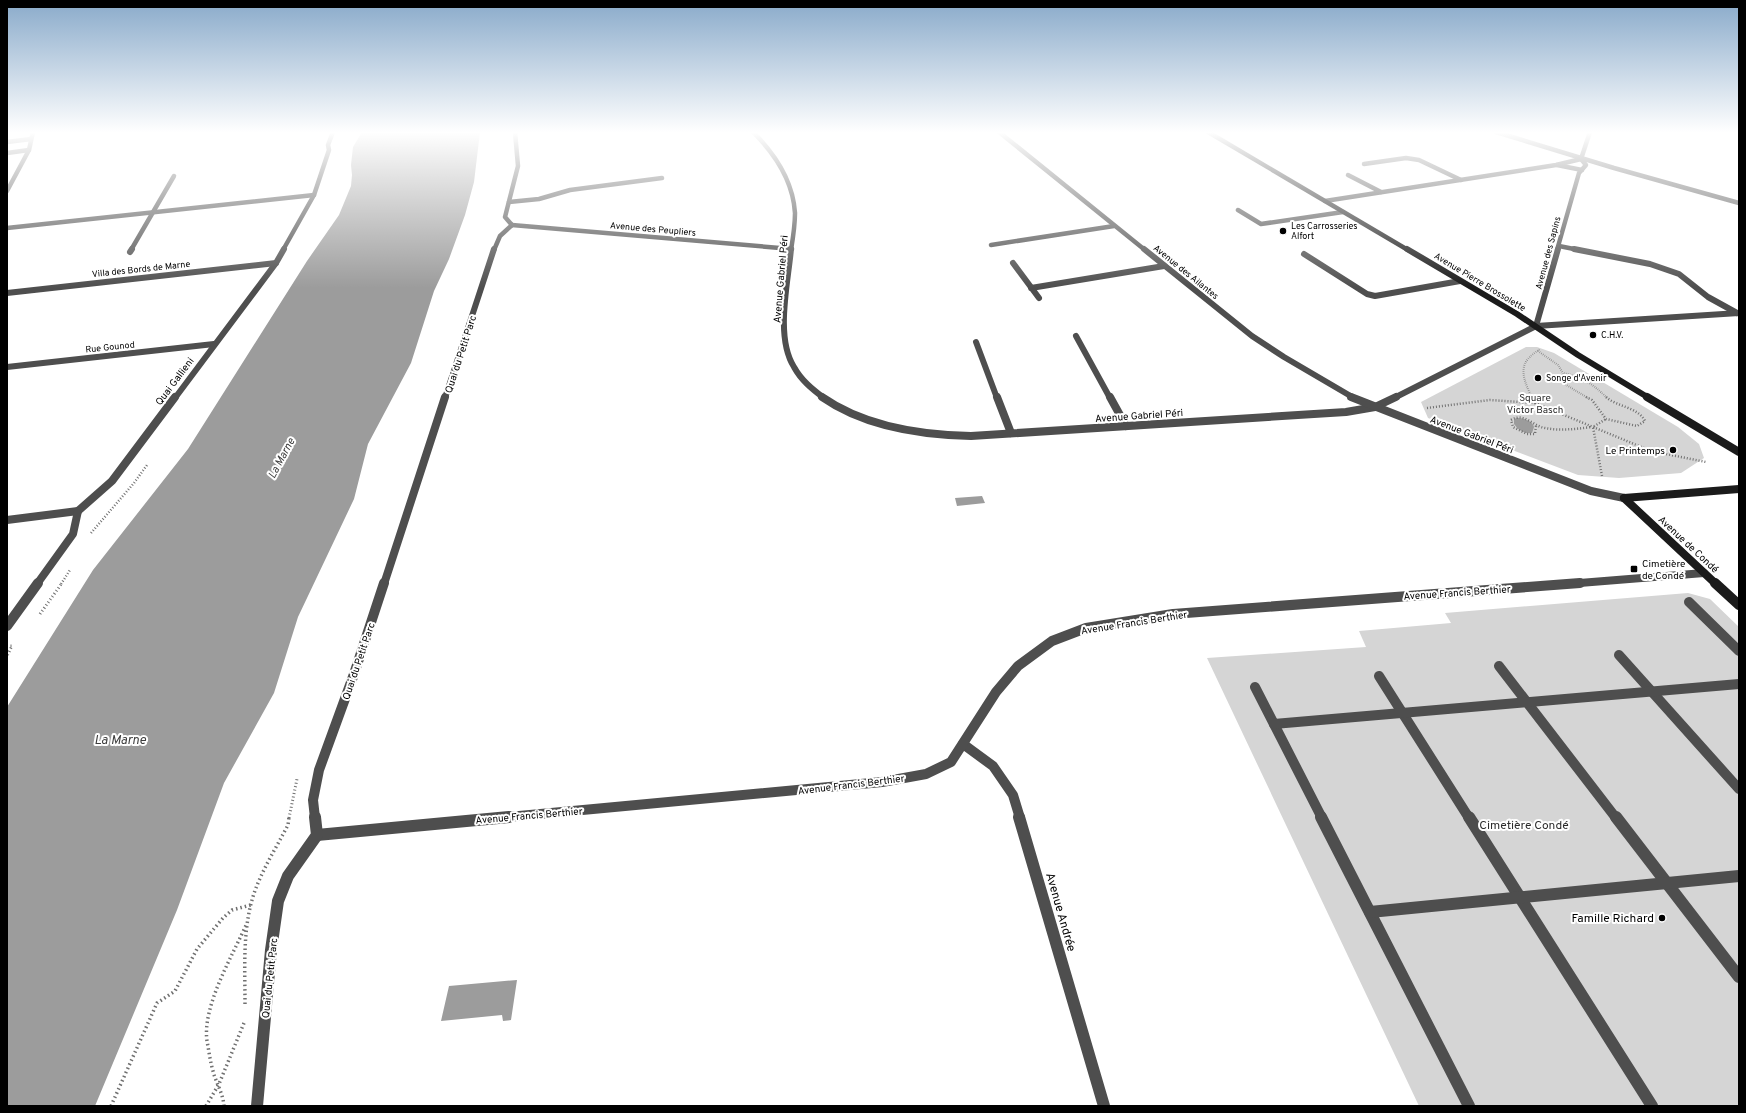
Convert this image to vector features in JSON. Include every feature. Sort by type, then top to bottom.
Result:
[{"type":"street","points":[[130,252],[170,184]]},
{"type":"street","name":"Quai Gallieni","points":[[78,511],[112,481],[276,263],[314,194],[317,184]]},
{"type":"street","points":[[512,225],[506,217],[514,184]]},
{"type":"street","points":[[509,202],[539,199],[570,190],[616,184]]},
{"type":"street","name":"Avenue Gabriel Péri","points":[[789,184],[794,199],[795,214],[785,316],[788,350],[793,365],[803,381],[824,398],[850,412],[908,431],[970,436],[1346,412],[1375,407],[1591,491],[1624,498],[1739,490]]},
{"type":"street","name":"Avenue des Ailantes","points":[[1063,184],[1252,336],[1350,396],[1375,407]]},
{"type":"street","name":"Avenue Pierre Brossolette","points":[[1295,184],[1460,280],[1536,326],[1606,372],[1739,452]]},
{"type":"street","points":[[1366,184],[1382,192]]},
{"type":"street","points":[[1324,201],[1435,184]]},
{"type":"street","name":"Avenue des Sapins","points":[[1536,326],[1576,184]]},
{"type":"street","points":[[1671,184],[1739,203]]},
{"type":"street","points":[[7,228],[314,194]]},
{"type":"street","points":[[1238,210],[1261,224],[1343,212]]},
{"type":"street","name":"Avenue des Peupliers","points":[[512,225],[792,249]]},
{"type":"street","name":"Quai du Petit Parc","points":[[257,1106],[271,950],[278,901],[288,876],[317,835],[313,800],[319,770],[354,674],[495,246],[500,236],[512,225]]},
{"type":"street","points":[[991,245],[1114,226]]},
{"type":"street","points":[[1559,246],[1650,264],[1680,274],[1708,297],[1738,313]]},
{"type":"street","points":[[1304,254],[1367,294],[1375,296],[1460,280]]},
{"type":"street","name":"Villa des Bords de Marne","points":[[7,293],[276,263]]},
{"type":"street","points":[[1014,263],[1039,298]]},
{"type":"street","points":[[1031,288],[1164,266]]},
{"type":"street","points":[[1375,407],[1536,326],[1738,313]]},
{"type":"street","points":[[1076,336],[1126,426]]},
{"type":"street","points":[[976,342],[1011,433]]},
{"type":"street","name":"Rue Gounod","points":[[7,367],[214,344]]},
{"type":"street","name":"Avenue de Condé","points":[[1624,498],[1739,605]]},
{"type":"street","points":[[7,520],[78,511],[72,534],[7,626]]},
{"type":"street","name":"Avenue Francis Berthier","points":[[317,835],[882,782],[926,774],[951,762],[964,744],[996,692],[1018,666],[1052,641],[1086,628],[1173,614],[1704,573]]},
{"type":"street","points":[[1689,602],[1739,651]]},
{"type":"street","points":[[1619,655],[1739,788]]},
{"type":"street","points":[[1499,666],[1739,977]]},
{"type":"street","points":[[1379,676],[1652,1106]]},
{"type":"street","points":[[1274,724],[1739,684]]},
{"type":"street","points":[[1255,687],[1469,1106]]},
{"type":"street","name":"Avenue Andrée","points":[[964,744],[992,766],[1013,795],[1104,1106]]},
{"type":"street","points":[[1370,912],[1739,876]]},
{"type":"path","points":[[1535,403],[1524,374],[1526,361],[1543,346]]},
{"type":"path","points":[[1538,351],[1558,365],[1563,373],[1563,383],[1592,400],[1606,419],[1630,426],[1642,424],[1645,420],[1637,412],[1611,401],[1593,384],[1577,376],[1563,373]]},
{"type":"path","points":[[1424,408],[1490,400],[1535,403],[1656,452],[1706,462]]},
{"type":"path","points":[[1536,426],[1535,434],[1527,434],[1513,427],[1511,420],[1515,418],[1524,418],[1536,426],[1561,429],[1593,427],[1606,419]]},
{"type":"path","points":[[1593,427],[1602,478]]},
{"type":"path","points":[[7,646],[12,646],[7,656]]},
{"type":"path","points":[[111,1106],[132,1056],[157,1003],[174,991],[197,950],[223,918],[232,910],[251,905]]},
{"type":"path","points":[[224,1106],[223,1097],[212,1066],[207,1039],[206,1021],[216,991],[248,922]]},
{"type":"green space","name":"Square Victor Basch","points":[[1526,347],[1537,347],[1554,353],[1678,427],[1699,444],[1704,458],[1681,473],[1619,478],[1578,475],[1428,418],[1421,402]]},
{"type":"green space","name":"Cimetière Condé","points":[[1688,593],[1710,599],[1739,627],[1739,1106],[1419,1106],[1207,658],[1366,647],[1359,631],[1451,623],[1445,613]]},
{"type":"water","name":"La Marne","points":[[351,184],[473,184],[465,215],[449,259],[434,291],[411,363],[368,444],[354,499],[298,617],[274,693],[224,783],[177,910],[95,1106],[7,1106],[7,707],[93,570],[188,449],[307,261],[339,215]]},
{"type":"water","points":[[1516,418],[1529,421],[1534,427],[1532,433],[1524,432],[1517,428],[1514,424],[1514,420]]},
{"type":"water","points":[[982,496],[985,503],[957,506],[955,498]]},
{"type":"water","points":[[517,980],[511,1020],[503,1021],[502,1015],[441,1021],[449,986]]},
{"type":"place","name":"Les Carrosseries Alfort","points":[[1283,231]]},
{"type":"place","name":"C.H.V.","points":[[1593,335]]},
{"type":"place","name":"Songe d'Avenir","points":[[1538,378]]},
{"type":"place","name":"Le Printemps","points":[[1673,450]]},
{"type":"place","name":"Cimetière de Condé","points":[[1634,569]]},
{"type":"place","name":"Famille Richard","points":[[1662,918]]}]
